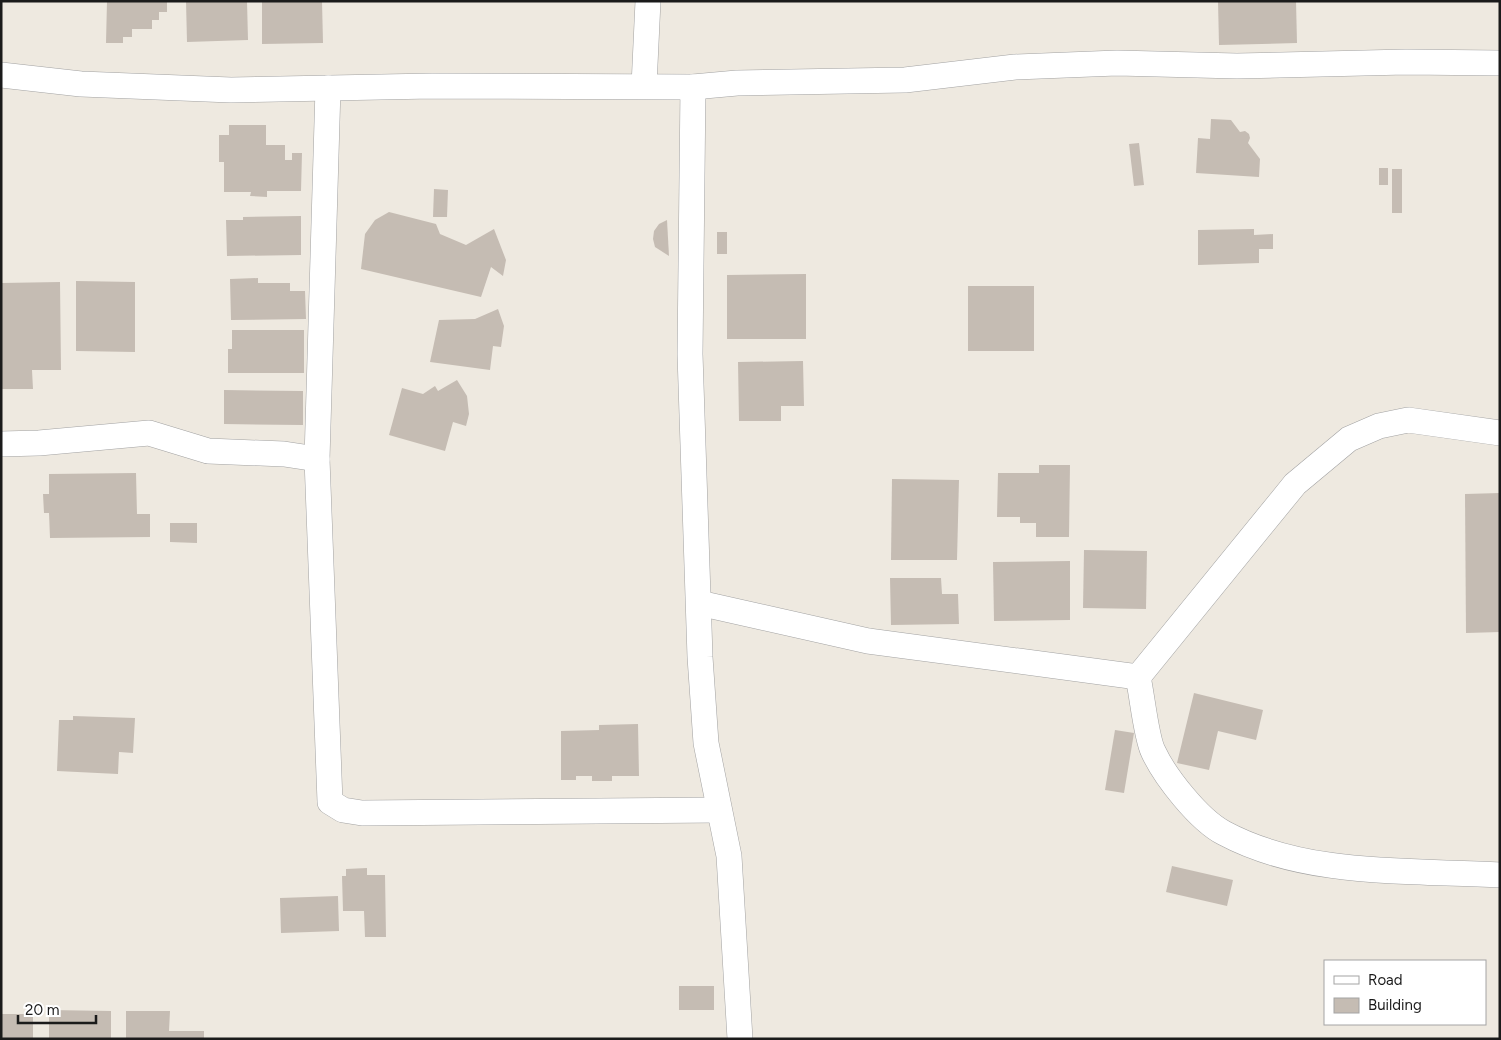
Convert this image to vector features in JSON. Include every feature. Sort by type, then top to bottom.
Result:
[{"type":"street","points":[[644,86],[648,1]]},
{"type":"street","points":[[1,75],[80,84],[231,90],[693,87],[737,83],[905,80],[1015,67],[1108,64],[1237,66],[1406,62],[1500,63]]},
{"type":"street","points":[[693,87],[690,354],[700,657],[706,743],[729,856],[740,1039]]},
{"type":"street","points":[[328,88],[317,459],[330,802],[343,810],[362,813],[719,810]]},
{"type":"street","points":[[1500,433],[1408,420],[1379,426],[1349,439],[1295,484],[1138,677],[1152,750],[1184,800],[1223,833],[1274,854],[1328,866],[1500,875]]},
{"type":"street","points":[[1,444],[39,443],[149,433],[208,451],[284,454],[317,459]]},
{"type":"street","points":[[699,602],[868,641],[1138,677]]},
{"type":"building","points":[[107,1],[167,1],[167,12],[159,12],[159,20],[152,20],[152,29],[132,29],[132,37],[123,37],[123,43],[106,43]]},
{"type":"building","points":[[186,1],[247,1],[248,40],[187,42]]},
{"type":"building","points":[[262,1],[322,1],[323,43],[262,44]]},
{"type":"building","points":[[1218,1],[1296,1],[1297,43],[1219,45]]},
{"type":"building","points":[[1211,119],[1231,120],[1240,132],[1245,131],[1249,134],[1248,143],[1260,159],[1259,177],[1196,173],[1198,138],[1210,139]]},
{"type":"building","points":[[229,125],[266,125],[266,145],[285,145],[285,160],[292,160],[292,153],[302,153],[301,191],[267,191],[267,197],[250,196],[251,192],[224,192],[224,162],[219,162],[219,135],[229,135]]},
{"type":"building","points":[[1139,143],[1144,185],[1134,186],[1129,144]]},
{"type":"building","points":[[1379,168],[1388,168],[1388,185],[1379,185]]},
{"type":"building","points":[[1392,169],[1402,169],[1402,213],[1392,213]]},
{"type":"building","points":[[434,189],[448,190],[447,217],[433,217]]},
{"type":"building","points":[[389,212],[436,224],[440,234],[466,245],[494,229],[506,260],[503,276],[491,267],[481,297],[361,269],[365,234],[375,220]]},
{"type":"building","points":[[301,216],[301,255],[227,256],[226,220],[243,220],[243,217]]},
{"type":"building","points":[[667,220],[669,256],[655,247],[653,239],[654,231],[659,224]]},
{"type":"building","points":[[1254,229],[1254,235],[1273,234],[1273,249],[1259,249],[1259,263],[1198,265],[1198,230]]},
{"type":"building","points":[[717,232],[727,232],[727,254],[717,254]]},
{"type":"building","points":[[806,274],[806,339],[727,339],[727,275]]},
{"type":"building","points":[[258,278],[258,283],[290,283],[290,291],[305,291],[306,319],[231,320],[230,279]]},
{"type":"building","points":[[76,281],[135,282],[135,352],[76,351]]},
{"type":"building","points":[[60,282],[61,370],[32,370],[33,389],[1,389],[1,283]]},
{"type":"building","points":[[968,286],[1034,286],[1034,351],[968,351]]},
{"type":"building","points":[[498,309],[504,326],[501,347],[493,346],[490,370],[430,362],[439,320],[475,319]]},
{"type":"building","points":[[232,330],[304,330],[304,373],[228,373],[228,349],[232,349]]},
{"type":"building","points":[[803,361],[804,406],[781,406],[781,421],[739,421],[738,362]]},
{"type":"building","points":[[457,380],[467,396],[469,414],[466,426],[453,422],[445,451],[389,435],[402,388],[423,394],[435,386],[438,391]]},
{"type":"building","points":[[224,390],[303,391],[303,425],[224,424]]},
{"type":"building","points":[[1039,465],[1070,465],[1069,537],[1036,537],[1036,523],[1020,523],[1020,517],[997,517],[998,473],[1039,473]]},
{"type":"building","points":[[136,473],[137,514],[150,514],[150,537],[50,538],[49,513],[44,513],[43,494],[49,494],[49,474]]},
{"type":"building","points":[[892,479],[959,480],[957,560],[891,560]]},
{"type":"building","points":[[1500,493],[1500,632],[1466,633],[1465,494]]},
{"type":"building","points":[[170,523],[197,523],[197,543],[170,542]]},
{"type":"building","points":[[1084,550],[1147,551],[1146,609],[1083,608]]},
{"type":"building","points":[[1070,561],[1070,620],[994,621],[993,562]]},
{"type":"building","points":[[890,578],[941,578],[942,594],[958,594],[959,624],[891,625]]},
{"type":"building","points":[[1194,693],[1263,710],[1256,740],[1218,731],[1209,770],[1177,763]]},
{"type":"building","points":[[73,716],[135,718],[133,753],[119,752],[118,774],[57,771],[59,720],[73,720]]},
{"type":"building","points":[[638,724],[639,776],[612,776],[612,781],[592,781],[592,776],[576,776],[576,780],[561,780],[561,731],[599,730],[599,725]]},
{"type":"building","points":[[1115,730],[1134,733],[1124,793],[1105,790]]},
{"type":"building","points":[[1172,866],[1233,880],[1227,906],[1166,892]]},
{"type":"building","points":[[367,868],[367,875],[385,875],[386,937],[365,937],[364,911],[343,911],[342,876],[346,876],[346,869]]},
{"type":"building","points":[[338,896],[339,931],[281,933],[280,898]]},
{"type":"building","points":[[679,986],[714,986],[714,1010],[679,1010]]},
{"type":"building","points":[[49,1010],[111,1011],[111,1039],[49,1039]]},
{"type":"building","points":[[126,1011],[170,1011],[169,1031],[204,1031],[204,1039],[126,1039]]},
{"type":"building","points":[[1,1014],[33,1014],[33,1039],[1,1039]]}]
